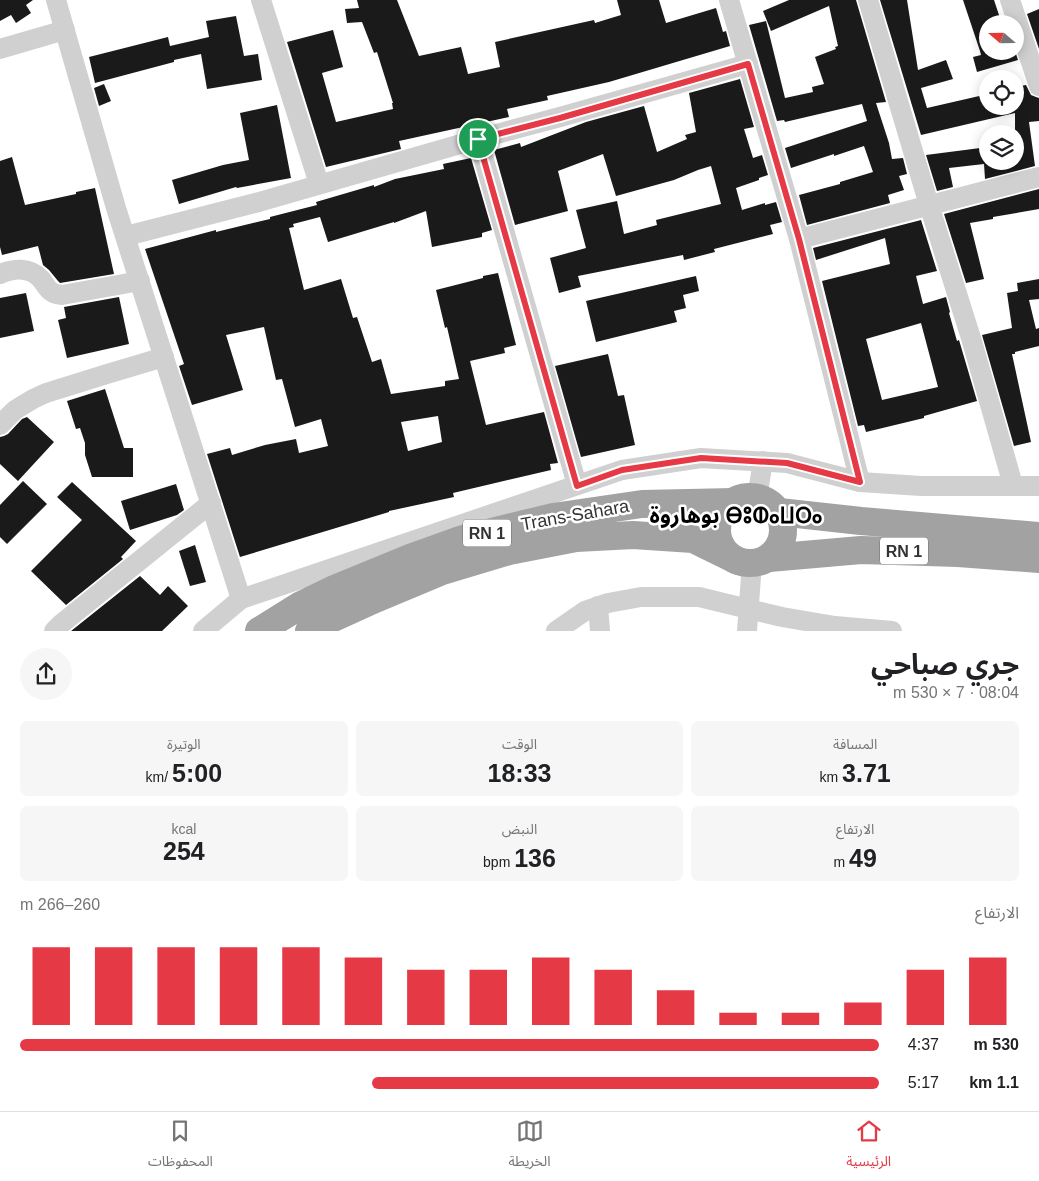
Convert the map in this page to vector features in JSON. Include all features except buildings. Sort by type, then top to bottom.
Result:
[{"type":"highway","name":"Trans-Sahara","points":[[259,631],[301,605],[341,586],[463,539],[553,517],[642,504],[756,504],[861,521],[1039,536]]},
{"type":"highway","points":[[756,504],[782,520],[784,529],[782,540],[777,550],[753,561],[729,556],[722,548],[718,538],[717,528],[720,517],[725,508],[756,504]]},
{"type":"highway","name":"Trans-Sahara","points":[[309,631],[331,619],[442,570],[509,551],[576,538],[633,535],[694,539],[753,561]]},
{"type":"highway","name":"RN 1","points":[[753,561],[861,550],[958,553],[1039,559]]},
{"type":"street","points":[[56,0],[116,208],[241,599]]},
{"type":"street","points":[[261,0],[320,184]]},
{"type":"street","points":[[729,0],[799,239],[860,482]]},
{"type":"street","points":[[868,0],[971,338],[1013,486]]},
{"type":"street","points":[[1010,0],[1039,86]]},
{"type":"street","points":[[0,49],[65,30]]},
{"type":"street","points":[[126,236],[259,202],[748,64]]},
{"type":"street","points":[[478,139],[577,486]]},
{"type":"street","points":[[799,239],[1039,177]]},
{"type":"street","points":[[0,274],[9,270],[29,271],[35,274],[54,294],[62,295],[140,281]]},
{"type":"street","points":[[0,425],[15,410],[33,399],[164,357]]},
{"type":"street","points":[[203,631],[241,599],[622,470],[701,458],[787,463],[860,482],[922,486],[1039,486]]},
{"type":"street","points":[[756,504],[763,461]]},
{"type":"street","points":[[54,631],[211,503]]},
{"type":"street","points":[[747,631],[753,561]]},
{"type":"street","points":[[556,631],[585,611],[608,603],[641,597],[698,597],[748,610],[835,628],[892,631]]},
{"type":"street","points":[[598,606],[600,631]]},
{"type":"district","name":"بوهاروة ⴱⵓⵀⴰⵡⵔⴰ","points":[[736,515]]},
{"type":"route","points":[[748,64],[799,239],[860,482],[787,463],[701,458],[622,470],[577,486],[478,139],[560,118],[748,64]]}]
